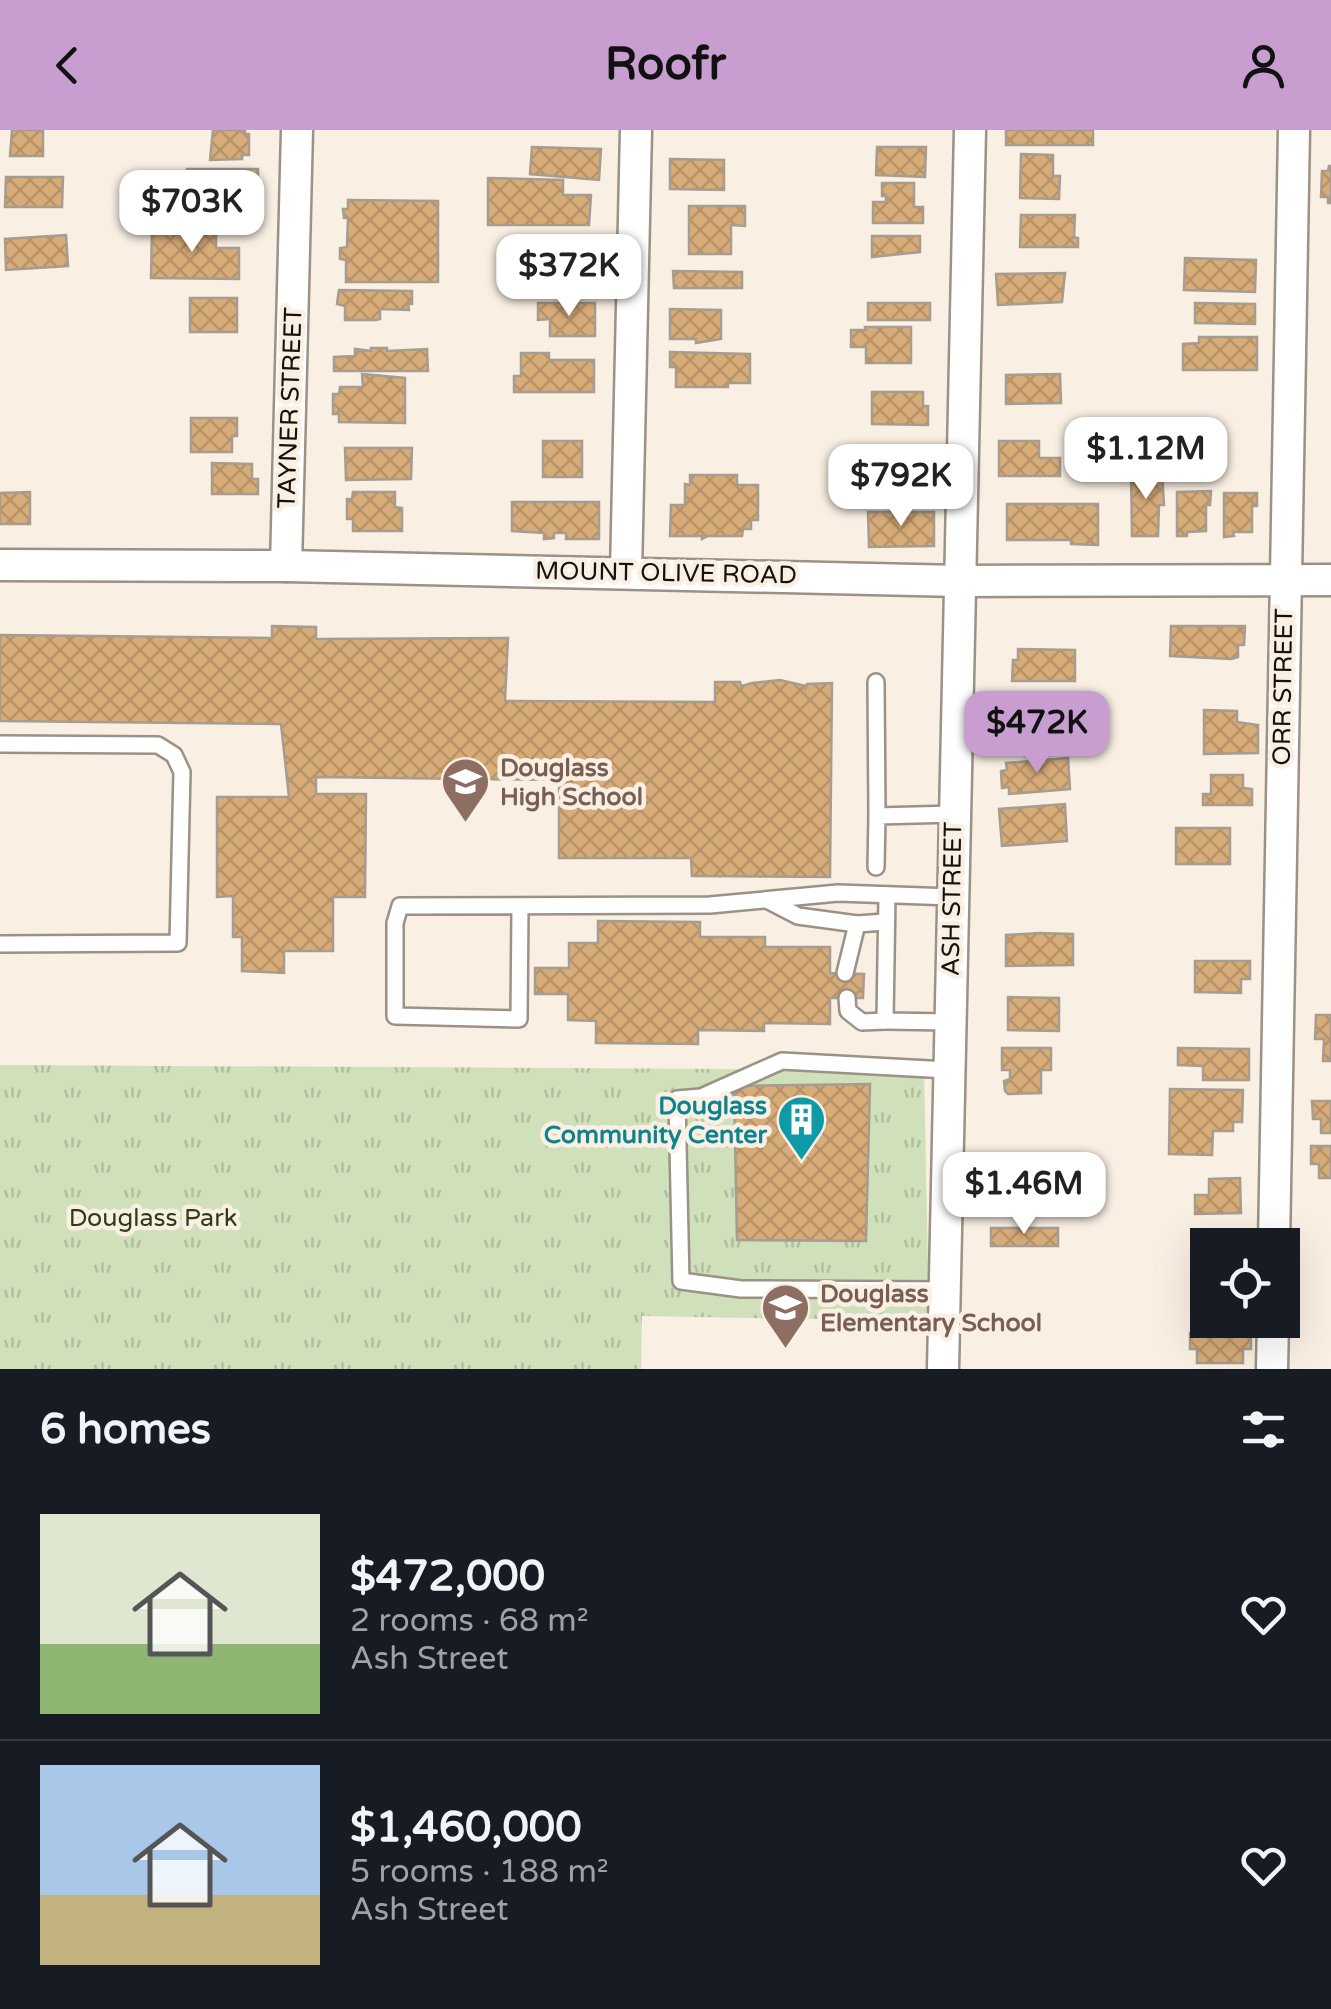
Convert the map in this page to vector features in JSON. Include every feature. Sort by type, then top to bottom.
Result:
[{"type":"street","name":"TAYNER STREET","points":[[286,566],[298,130]]},
{"type":"street","points":[[626,572],[636,130]]},
{"type":"street","name":"ASH STREET","points":[[943,1369],[970,130]]},
{"type":"street","name":"ORR STREET","points":[[1274,1228],[1294,130]]},
{"type":"street","name":"MOUNT OLIVE ROAD","points":[[0,566],[286,566],[959,580],[1331,580]]},
{"type":"street","points":[[1272,1369],[1273,1338]]},
{"type":"lane","points":[[876,682],[876,867]]},
{"type":"lane","points":[[0,744],[158,744],[174,754],[182,772],[178,943],[0,944]]},
{"type":"lane","points":[[878,816],[954,814]]},
{"type":"lane","points":[[520,906],[519,1019],[396,1016],[395,923],[400,906],[520,906],[710,906],[838,893],[952,897]]},
{"type":"lane","points":[[885,1022],[887,895]]},
{"type":"lane","points":[[766,900],[798,916],[857,924],[885,922]]},
{"type":"lane","points":[[845,974],[857,924]]},
{"type":"lane","points":[[846,998],[848,1011],[862,1022],[949,1022]]},
{"type":"lane","points":[[944,1290],[740,1288],[681,1281],[677,1099],[701,1097],[782,1060],[948,1070]]},
{"type":"green space","name":"Douglass Park","points":[[0,1065],[924,1070],[929,1321],[642,1316],[641,1369],[0,1369]]},
{"type":"building","points":[[12,130],[43,130],[43,156],[10,156]]},
{"type":"building","points":[[213,130],[245,130],[249,134],[249,155],[242,155],[242,159],[210,160]]},
{"type":"building","points":[[1006,130],[1093,130],[1093,145],[1006,145]]},
{"type":"building","points":[[532,147],[601,149],[599,180],[530,174]]},
{"type":"building","points":[[877,147],[926,147],[925,177],[876,175]]},
{"type":"building","points":[[1021,154],[1053,155],[1053,176],[1060,176],[1059,199],[1020,198]]},
{"type":"building","points":[[670,159],[724,160],[724,190],[670,189]]},
{"type":"building","points":[[1329,166],[1331,203],[1328,197],[1321,197],[1322,171],[1328,171]]},
{"type":"building","points":[[187,169],[258,169],[258,200],[211,200],[210,220],[187,219],[187,200],[182,199],[182,191],[187,191]]},
{"type":"building","points":[[6,177],[63,177],[62,207],[5,207]]},
{"type":"building","points":[[488,178],[563,180],[563,195],[591,195],[589,225],[488,225]]},
{"type":"building","points":[[882,183],[914,183],[914,207],[923,207],[923,223],[873,223],[873,202],[886,202]]},
{"type":"building","points":[[348,200],[438,201],[438,282],[346,282],[346,260],[340,259],[340,248],[347,247],[348,218],[344,218],[343,209],[348,209]]},
{"type":"building","points":[[689,206],[745,206],[745,226],[731,225],[731,254],[689,254]]},
{"type":"building","points":[[1021,215],[1075,215],[1074,237],[1078,238],[1078,247],[1020,247]]},
{"type":"building","points":[[152,227],[216,227],[216,248],[239,248],[239,279],[151,278]]},
{"type":"building","points":[[66,235],[68,266],[6,270],[5,239]]},
{"type":"building","points":[[872,236],[920,236],[920,252],[872,257]]},
{"type":"building","points":[[514,237],[586,237],[587,260],[581,260],[581,287],[550,287],[551,272],[514,272]]},
{"type":"building","points":[[1185,258],[1256,260],[1255,292],[1184,290]]},
{"type":"building","points":[[673,271],[742,272],[742,288],[674,288]]},
{"type":"building","points":[[1065,273],[1062,302],[998,305],[996,274]]},
{"type":"building","points":[[339,290],[412,291],[412,304],[408,304],[409,310],[380,309],[380,319],[376,320],[345,320],[345,306],[337,304]]},
{"type":"building","points":[[190,298],[237,298],[237,332],[190,332]]},
{"type":"building","points":[[538,303],[595,303],[595,336],[550,336],[550,319],[538,320]]},
{"type":"building","points":[[868,303],[930,303],[930,320],[868,320]]},
{"type":"building","points":[[1195,303],[1255,304],[1255,324],[1195,323]]},
{"type":"building","points":[[670,309],[721,310],[721,339],[696,343],[696,339],[670,339]]},
{"type":"building","points":[[865,327],[911,327],[911,363],[866,363],[866,347],[851,347],[851,330],[866,330]]},
{"type":"building","points":[[1199,337],[1257,337],[1257,370],[1183,370],[1183,344],[1199,343]]},
{"type":"building","points":[[355,349],[427,349],[428,371],[334,371],[334,357],[355,356]]},
{"type":"building","points":[[670,352],[750,354],[750,383],[676,387],[676,367],[670,367]]},
{"type":"building","points":[[521,353],[549,353],[549,360],[594,360],[594,392],[514,392],[514,376],[521,376]]},
{"type":"building","points":[[362,374],[405,378],[405,423],[339,422],[339,414],[333,414],[333,394],[339,394],[340,387],[363,387]]},
{"type":"building","points":[[1060,374],[1061,403],[1006,404],[1006,375]]},
{"type":"building","points":[[872,392],[923,392],[928,425],[872,424]]},
{"type":"building","points":[[191,418],[237,418],[232,452],[191,452]]},
{"type":"building","points":[[543,441],[582,441],[582,477],[543,477]]},
{"type":"building","points":[[999,441],[1039,441],[1039,458],[1060,458],[1060,476],[999,476]]},
{"type":"building","points":[[345,448],[412,448],[411,479],[346,480]]},
{"type":"building","points":[[212,463],[252,464],[258,494],[212,494]]},
{"type":"building","points":[[1131,470],[1162,470],[1164,505],[1159,505],[1158,536],[1132,536]]},
{"type":"building","points":[[690,475],[737,475],[737,485],[758,485],[758,520],[751,520],[751,529],[743,529],[742,536],[670,536],[671,505],[685,505],[685,484],[690,485]]},
{"type":"building","points":[[1211,491],[1210,505],[1206,505],[1206,531],[1177,536],[1177,492]]},
{"type":"building","points":[[30,492],[30,524],[0,524],[0,493]]},
{"type":"building","points":[[353,492],[395,492],[395,507],[402,508],[402,531],[353,531],[353,519],[347,519],[347,499],[352,499]]},
{"type":"building","points":[[1224,493],[1257,493],[1257,506],[1252,506],[1252,532],[1233,532],[1234,536],[1224,537]]},
{"type":"building","points":[[512,502],[599,502],[599,539],[566,539],[566,533],[554,533],[554,538],[544,539],[544,533],[512,531]]},
{"type":"building","points":[[1007,504],[1098,504],[1098,545],[1071,544],[1071,540],[1007,540]]},
{"type":"building","points":[[868,512],[934,512],[934,546],[869,547]]},
{"type":"building","points":[[272,626],[316,627],[316,639],[508,638],[505,701],[715,702],[715,682],[740,682],[742,689],[752,683],[780,680],[806,686],[805,690],[807,684],[832,683],[830,877],[692,876],[691,858],[559,858],[559,780],[316,777],[316,794],[366,794],[365,897],[333,897],[333,951],[284,951],[284,973],[242,971],[242,937],[233,937],[233,896],[217,897],[217,797],[289,797],[281,724],[0,721],[0,635],[272,638]]},
{"type":"building","points":[[1171,626],[1245,626],[1244,645],[1238,645],[1238,657],[1231,659],[1170,656]]},
{"type":"building","points":[[1018,649],[1075,650],[1075,681],[1012,681]]},
{"type":"building","points":[[1007,696],[1038,696],[1038,734],[1007,734],[1000,711],[1008,711]]},
{"type":"building","points":[[1204,710],[1237,711],[1237,722],[1258,725],[1258,753],[1204,754]]},
{"type":"building","points":[[1068,758],[1070,789],[1009,794],[1009,787],[1002,788],[1001,771],[1007,770],[1006,763]]},
{"type":"building","points":[[1211,775],[1243,775],[1243,788],[1252,789],[1252,805],[1203,805],[1203,794],[1211,794]]},
{"type":"building","points":[[1065,804],[1067,841],[1002,846],[999,809]]},
{"type":"building","points":[[1176,828],[1230,828],[1230,864],[1176,864]]},
{"type":"building","points":[[598,921],[700,922],[700,937],[765,937],[765,947],[830,947],[830,973],[864,974],[863,998],[830,998],[830,1024],[764,1023],[764,1031],[698,1030],[698,1044],[596,1043],[596,1021],[568,1020],[568,994],[535,994],[535,968],[569,968],[569,943],[598,943]]},
{"type":"building","points":[[1073,934],[1073,965],[1006,966],[1006,935]]},
{"type":"building","points":[[1195,961],[1250,961],[1250,979],[1241,979],[1241,993],[1195,992]]},
{"type":"building","points":[[1008,997],[1059,998],[1059,1031],[1008,1030]]},
{"type":"building","points":[[1316,1015],[1331,1015],[1331,1061],[1323,1061],[1324,1039],[1315,1039]]},
{"type":"building","points":[[1002,1048],[1051,1048],[1051,1070],[1041,1070],[1041,1093],[1005,1091],[1004,1081],[1010,1079],[1010,1070],[1002,1070]]},
{"type":"building","points":[[1178,1048],[1249,1049],[1249,1080],[1203,1080],[1203,1066],[1178,1065]]},
{"type":"building","name":"Douglass Community Center","points":[[870,1084],[866,1241],[737,1240],[734,1086]]},
{"type":"building","points":[[1170,1089],[1243,1090],[1242,1122],[1233,1122],[1233,1131],[1213,1131],[1212,1155],[1169,1154]]},
{"type":"building","points":[[1312,1101],[1331,1101],[1331,1133],[1321,1133],[1321,1119],[1313,1119]]},
{"type":"building","points":[[1311,1146],[1331,1146],[1331,1178],[1319,1178],[1319,1164],[1311,1164]]},
{"type":"building","points":[[1040,1171],[1040,1203],[997,1204],[994,1172]]},
{"type":"building","points":[[1240,1178],[1241,1213],[1195,1214],[1195,1195],[1209,1195],[1209,1179]]},
{"type":"building","points":[[991,1228],[1058,1228],[1058,1246],[991,1246]]},
{"type":"building","points":[[1190,1338],[1251,1338],[1251,1349],[1243,1349],[1243,1363],[1197,1363],[1197,1349],[1190,1349]]},
{"type":"place","name":"Douglass High School","points":[[465,824]]},
{"type":"place","name":"Douglass Community Center","points":[[802,1162]]},
{"type":"place","name":"Douglass Elementary School","points":[[785,1350]]}]
